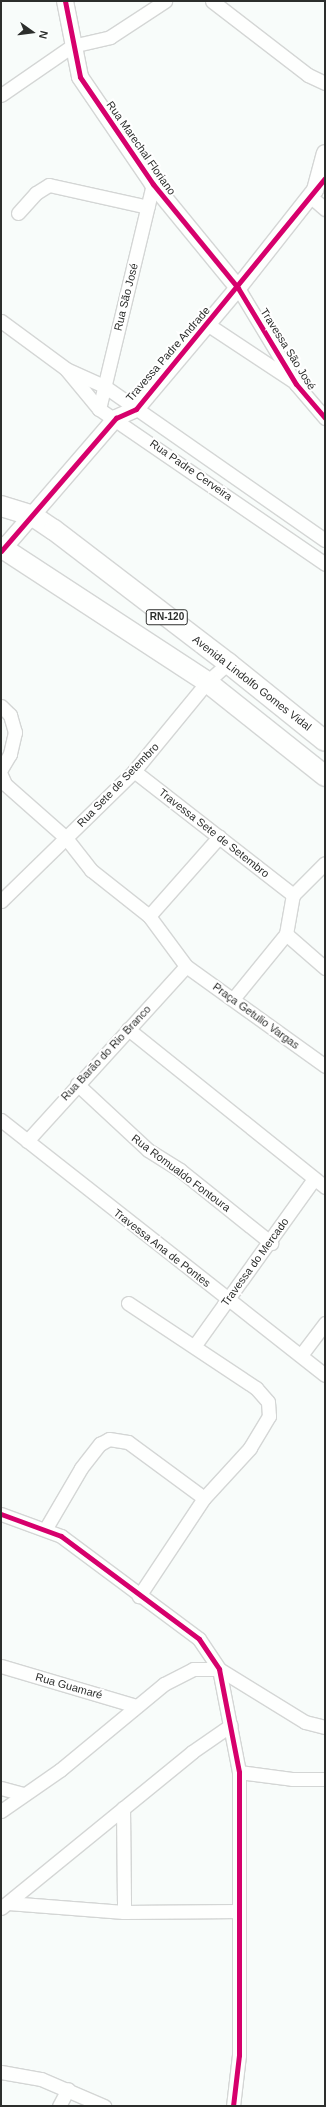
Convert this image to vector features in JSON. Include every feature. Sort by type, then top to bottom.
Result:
[{"type":"main road","name":"Avenida Lindolfo Gomes Vidal","points":[[1,506],[33,516],[228,663],[325,741]]},
{"type":"main road","name":"RN-120","points":[[2,549],[207,682],[325,776]]},
{"type":"street","name":"Rua Marechal Floriano","points":[[65,1],[72,46],[80,77],[153,184],[238,288]]},
{"type":"street","points":[[1,95],[72,46],[110,37],[165,1]]},
{"type":"street","points":[[212,1],[308,75],[325,84]]},
{"type":"street","points":[[308,75],[325,95]]},
{"type":"street","name":"Travessa Padre Andrade","points":[[2,549],[33,516],[116,418],[136,409],[238,288],[317,188],[325,153]]},
{"type":"street","points":[[18,213],[36,193],[49,184],[148,207]]},
{"type":"street","name":"Rua São José","points":[[99,409],[153,184]]},
{"type":"street","points":[[317,188],[325,209]]},
{"type":"street","name":"Travessa São José","points":[[238,288],[296,384],[325,418]]},
{"type":"street","name":"Rua Padre Cerveira","points":[[1,321],[66,369],[104,386],[325,540]]},
{"type":"street","points":[[207,324],[296,384]]},
{"type":"street","name":"Rua Padre Cerveira","points":[[66,369],[99,409],[116,418],[325,564]]},
{"type":"street","name":"Rua Sete de Setembro","points":[[1,901],[134,771],[207,682],[228,663]]},
{"type":"street","points":[[1,706],[10,715],[15,732],[10,754],[1,769]]},
{"type":"street","name":"Travessa Sete de Setembro","points":[[134,771],[293,895]]},
{"type":"street","name":"Praça Getulio Vargas","points":[[3,779],[66,838],[91,870],[149,916],[186,966],[325,1066]]},
{"type":"street","points":[[149,916],[219,837]]},
{"type":"street","points":[[233,999],[286,934],[293,895],[325,863]]},
{"type":"street","points":[[286,934],[325,968]]},
{"type":"street","name":"Rua Barão do Rio Branco","points":[[27,1141],[77,1084],[186,966]]},
{"type":"street","points":[[128,1030],[325,1187]]},
{"type":"street","name":"Rua Romualdo Fontoura","points":[[77,1084],[148,1150],[180,1170],[271,1243]]},
{"type":"street","name":"Travessa Ana de Pontes","points":[[1,1120],[325,1375]]},
{"type":"street","name":"Travessa do Mercado","points":[[195,1345],[271,1243],[314,1179]]},
{"type":"street","points":[[128,1303],[195,1345],[256,1388],[268,1402],[269,1416],[250,1448],[204,1498],[139,1596]]},
{"type":"street","points":[[301,1355],[325,1323]]},
{"type":"street","points":[[46,1528],[81,1468],[100,1444],[109,1439],[128,1442],[204,1498]]},
{"type":"street","points":[[1,1514],[46,1528],[61,1536],[139,1596],[199,1639],[219,1669],[239,1772],[239,2056],[233,2106]]},
{"type":"street","name":"Rua Guamaré","points":[[1,1666],[136,1706]]},
{"type":"street","points":[[1,1811],[23,1794],[60,1770],[136,1706],[180,1674],[193,1669],[219,1669],[305,1722],[325,1727]]},
{"type":"street","points":[[4,1906],[214,1734],[231,1725]]},
{"type":"street","points":[[239,1772],[292,1780],[325,1779]]},
{"type":"street","points":[[1,1788],[23,1794]]},
{"type":"street","points":[[123,1808],[124,1912]]},
{"type":"street","points":[[4,1906],[124,1912],[239,1911]]},
{"type":"street","points":[[1,2072],[41,2079],[104,2106]]},
{"type":"street","points":[[60,2106],[68,2090]]},
{"type":"cycle path","points":[[65,1],[80,77],[153,184],[238,288],[296,384],[325,418]]},
{"type":"cycle path","points":[[1,551],[116,418],[136,409],[325,178]]},
{"type":"cycle path","points":[[1,1514],[61,1536],[199,1639],[219,1669],[239,1772],[239,2055],[233,2106]]}]
